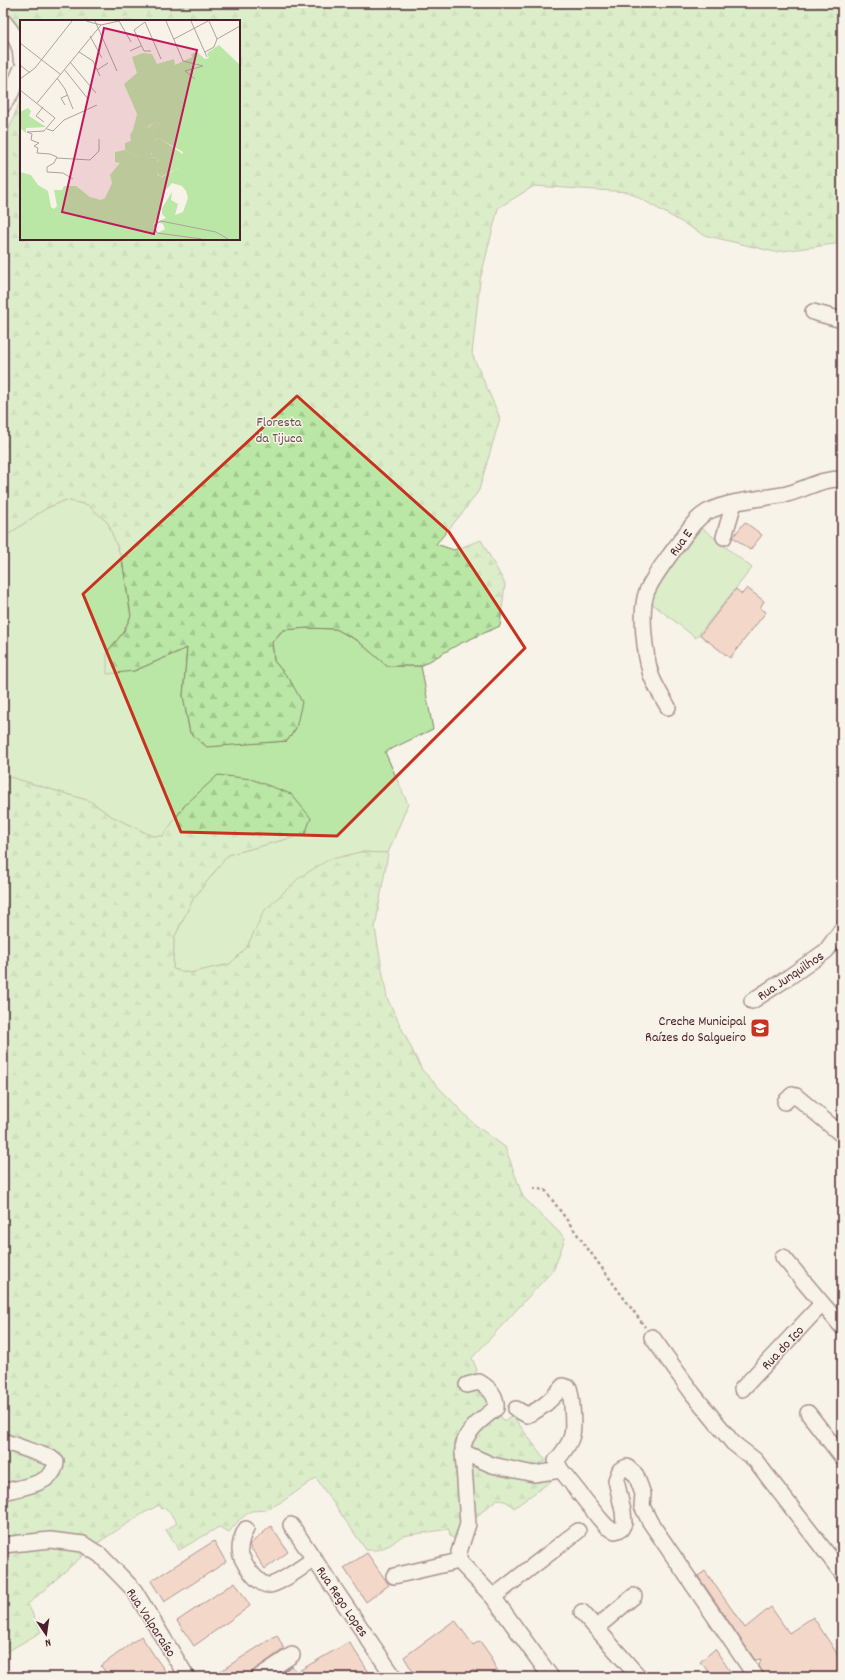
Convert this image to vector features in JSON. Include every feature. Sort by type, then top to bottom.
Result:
[{"type":"street","points":[[3,21],[14,36],[20,51]]},
{"type":"street","points":[[3,105],[11,93],[20,72]]},
{"type":"street","points":[[812,312],[842,320]]},
{"type":"street","name":"Rua E","points":[[668,707],[654,681],[648,664],[644,627],[644,604],[646,592],[653,578],[695,522],[706,513],[734,504],[788,494],[824,481],[842,479]]},
{"type":"street","points":[[724,537],[734,504]]},
{"type":"street","name":"Rua Junquilhos","points":[[752,1001],[826,951],[842,929]]},
{"type":"street","points":[[785,1102],[792,1095],[796,1096],[842,1134]]},
{"type":"street","points":[[783,1257],[842,1327]]},
{"type":"street","name":"Rua do Ico","points":[[742,1390],[822,1304]]},
{"type":"street","points":[[652,1337],[693,1394],[733,1443],[755,1460],[842,1573]]},
{"type":"street","points":[[467,1385],[479,1382],[489,1389],[497,1401],[496,1408],[485,1416],[469,1433],[462,1445],[468,1524],[459,1552],[459,1561],[493,1597],[551,1677]]},
{"type":"street","points":[[516,1409],[526,1415],[538,1411],[553,1398],[563,1386],[569,1388],[571,1394],[572,1435],[556,1461],[561,1470],[599,1518],[607,1527],[615,1531],[621,1529],[624,1523],[616,1480],[620,1470],[627,1467],[636,1475],[643,1494],[642,1506],[650,1522],[756,1677]]},
{"type":"street","points":[[808,1413],[842,1457]]},
{"type":"street","points":[[3,1441],[51,1458],[56,1462],[55,1468],[46,1479],[3,1492]]},
{"type":"street","points":[[463,1452],[492,1465],[534,1474],[561,1470]]},
{"type":"street","name":"Rua Rego Lopes","points":[[291,1525],[394,1677]]},
{"type":"street","points":[[246,1529],[242,1537],[240,1550],[241,1556],[258,1581],[263,1585],[273,1585],[314,1559]]},
{"type":"street","points":[[493,1597],[578,1531]]},
{"type":"street","name":"Rua Valparaíso","points":[[3,1544],[50,1540],[83,1544],[100,1555],[134,1590],[187,1677]]},
{"type":"street","points":[[394,1576],[459,1561]]},
{"type":"street","points":[[596,1628],[634,1596]]},
{"type":"street","points":[[582,1612],[639,1677]]},
{"type":"street","points":[[259,1677],[292,1655]]},
{"type":"path","points":[[533,1188],[545,1190],[652,1337]]},
{"type":"highlighted area","points":[[297,396],[449,532],[525,648],[337,836],[181,832],[83,594]]},
{"type":"green space","name":"Floresta da Tijuca","points":[[3,3],[842,3],[842,243],[775,252],[704,235],[629,192],[534,186],[498,208],[480,280],[472,354],[500,418],[479,490],[464,511],[436,544],[454,550],[481,540],[505,584],[500,626],[459,644],[421,666],[387,666],[358,641],[336,629],[307,628],[283,630],[272,642],[274,661],[290,680],[302,702],[296,728],[287,741],[207,747],[190,733],[183,696],[187,648],[134,671],[107,674],[107,652],[123,633],[131,616],[122,559],[108,523],[88,505],[66,500],[45,509],[3,538],[3,302],[6,237],[3,205],[3,152],[7,134],[20,101],[20,240],[240,240],[240,20],[20,20],[20,38],[3,17]]},
{"type":"green space","points":[[66,500],[88,505],[108,523],[122,559],[131,616],[123,633],[107,652],[134,671],[187,648],[183,696],[190,733],[207,746],[287,741],[296,728],[290,680],[274,661],[272,642],[283,630],[307,628],[336,629],[358,641],[387,666],[421,666],[433,729],[385,752],[408,804],[388,853],[360,852],[264,911],[247,947],[230,964],[190,973],[173,969],[174,938],[193,899],[228,855],[305,834],[185,805],[163,836],[152,836],[111,816],[90,801],[3,775],[3,538],[45,509]]},
{"type":"green space","points":[[702,528],[752,568],[696,638],[645,598]]},
{"type":"green space","points":[[3,775],[90,801],[111,816],[152,836],[163,836],[185,805],[218,775],[251,779],[291,794],[311,818],[305,834],[228,855],[193,899],[174,938],[173,969],[190,973],[230,964],[247,947],[264,911],[300,877],[328,860],[360,852],[388,853],[375,928],[387,998],[422,1070],[475,1125],[505,1147],[523,1197],[565,1238],[554,1269],[472,1358],[477,1370],[473,1378],[504,1421],[512,1415],[546,1461],[530,1467],[541,1477],[551,1481],[514,1508],[507,1502],[497,1499],[477,1516],[464,1522],[458,1541],[450,1536],[449,1529],[402,1536],[390,1545],[378,1550],[366,1550],[316,1478],[283,1501],[266,1510],[251,1511],[239,1520],[229,1532],[219,1527],[179,1550],[166,1530],[177,1523],[166,1508],[162,1509],[159,1505],[142,1514],[96,1544],[28,1604],[41,1632],[3,1654]]},
{"type":"building","points":[[745,522],[762,535],[750,550],[733,537]]},
{"type":"building","points":[[747,588],[764,601],[760,608],[766,612],[730,658],[700,635],[736,589],[742,594]]},
{"type":"building","points":[[271,1526],[288,1552],[265,1569],[249,1545]]},
{"type":"building","points":[[214,1541],[226,1562],[164,1602],[151,1581]]},
{"type":"building","points":[[367,1553],[389,1585],[366,1602],[344,1568]]},
{"type":"building","points":[[705,1571],[745,1628],[771,1607],[789,1633],[813,1617],[842,1661],[842,1677],[765,1677],[759,1666],[761,1659],[755,1660],[698,1576]]},
{"type":"building","points":[[235,1582],[250,1606],[194,1646],[177,1621]]},
{"type":"building","points":[[455,1620],[473,1645],[480,1641],[492,1658],[491,1659],[501,1677],[478,1677],[474,1670],[464,1677],[416,1677],[404,1657]]},
{"type":"building","points":[[277,1635],[284,1649],[254,1670],[250,1677],[211,1677]]},
{"type":"building","points":[[141,1636],[169,1677],[109,1677],[101,1666]]},
{"type":"building","points":[[349,1642],[372,1677],[275,1677],[292,1666],[297,1672]]},
{"type":"building","points":[[715,1649],[734,1677],[714,1677],[700,1662]]},
{"type":"place","name":"Creche Municipal Raízes do Salgueiro","points":[[760,1028]]}]
